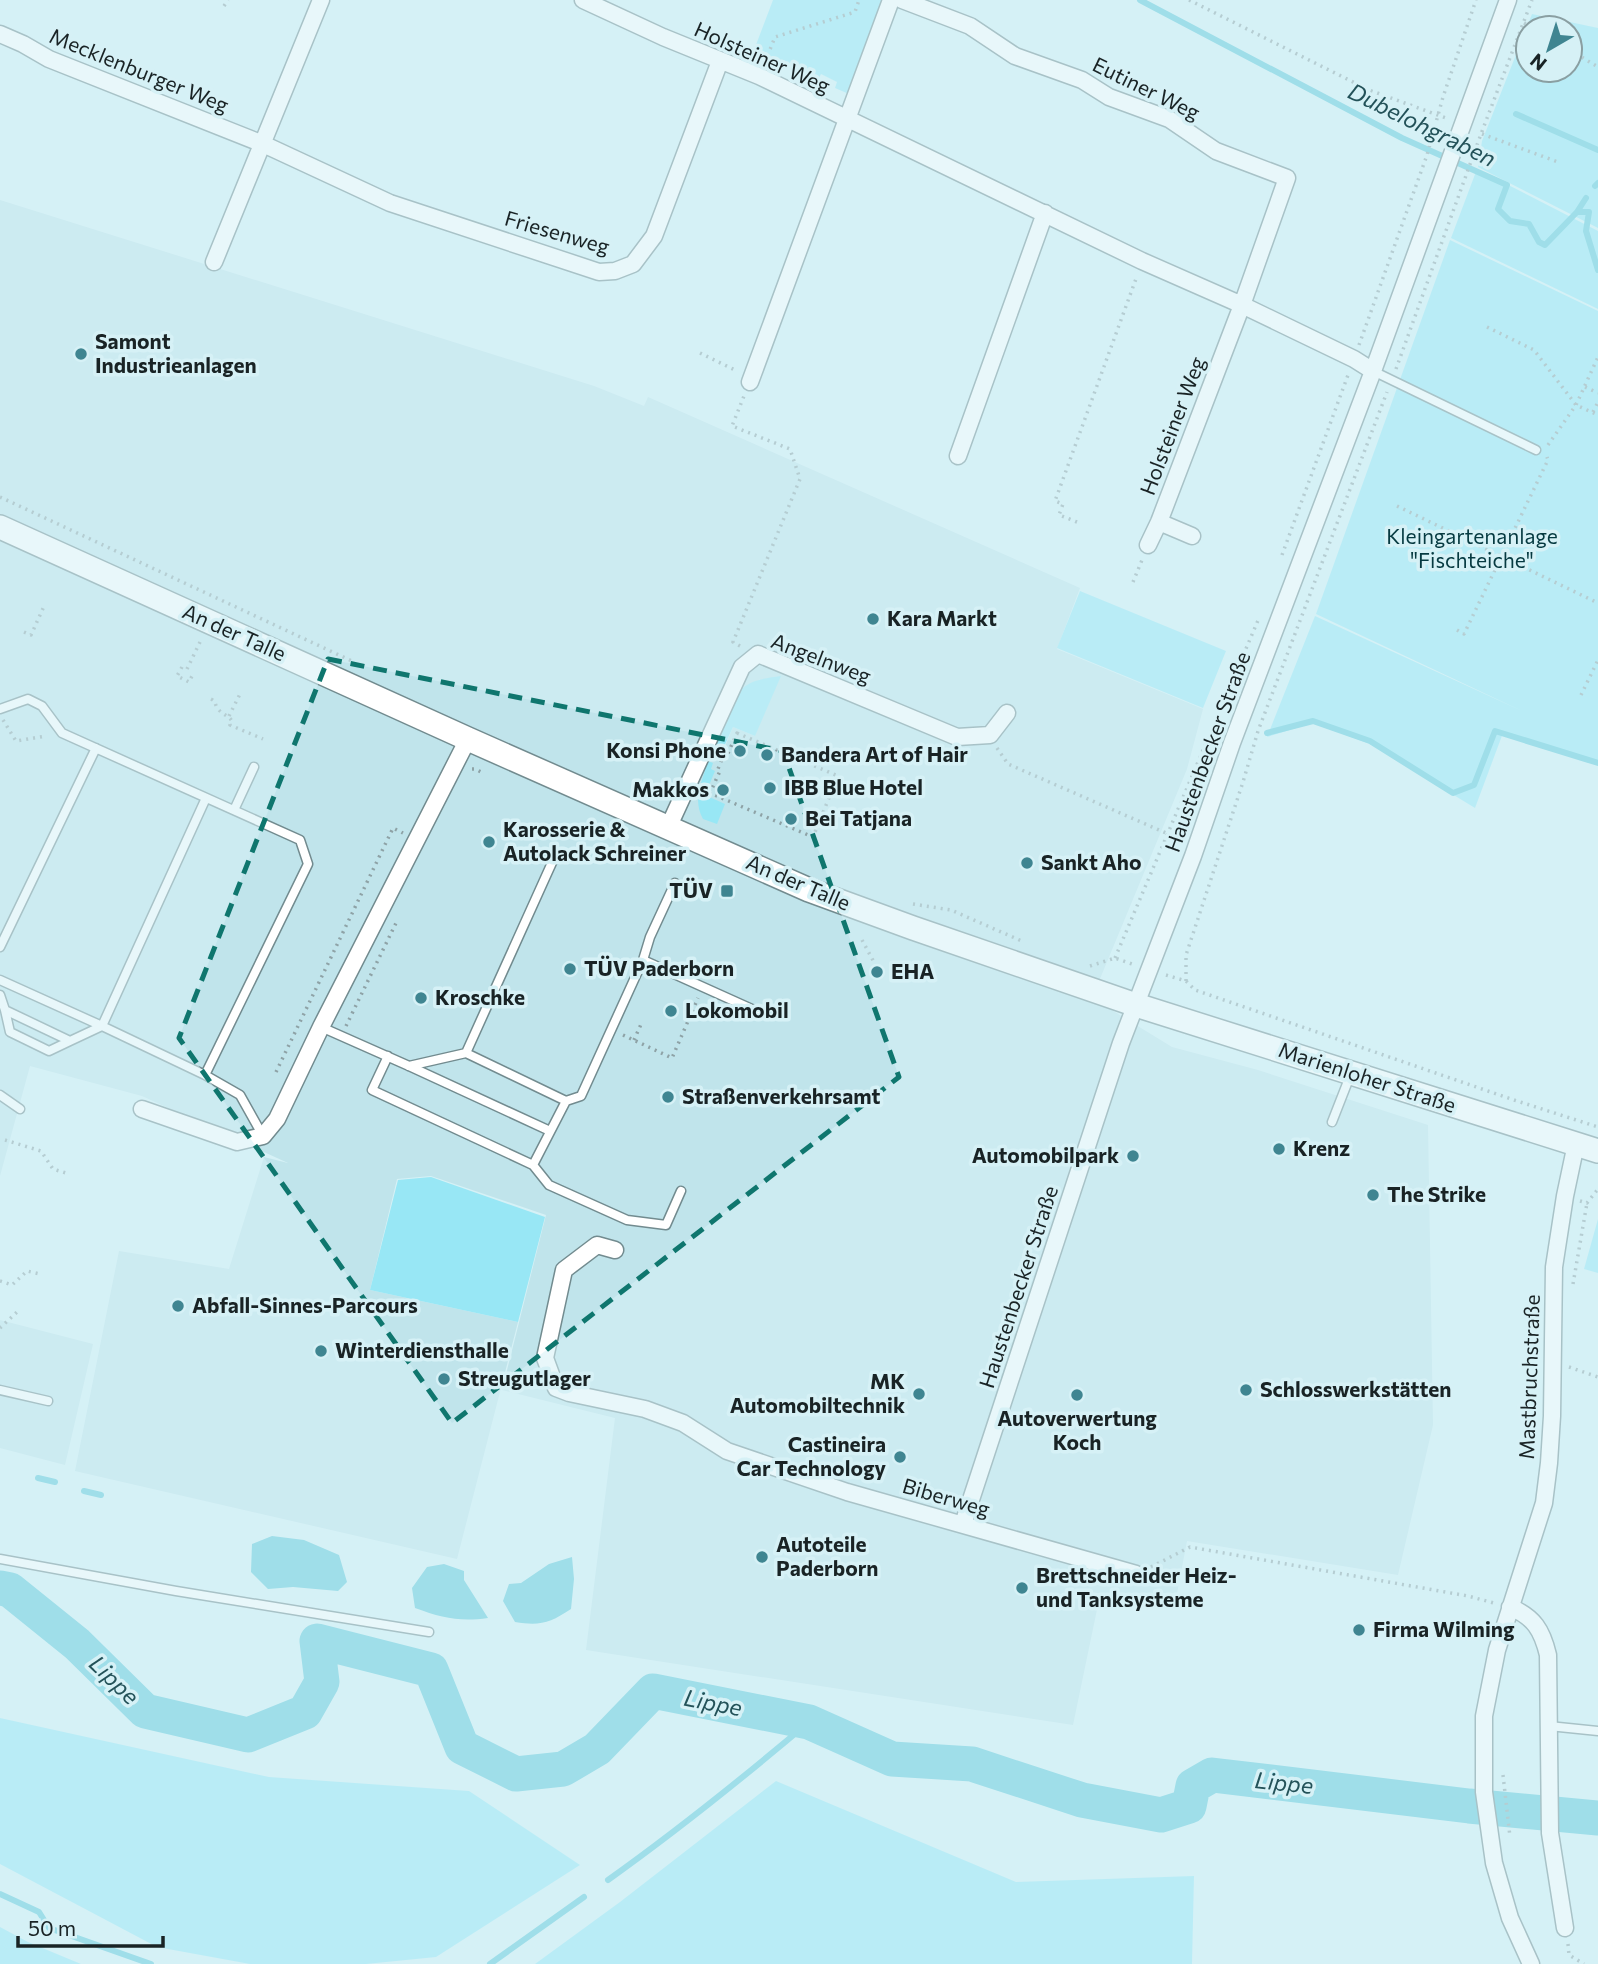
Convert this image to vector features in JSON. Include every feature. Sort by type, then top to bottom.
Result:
[{"type":"street","points":[[214,262],[321,0]]},
{"type":"street","name":"Holsteiner Weg","points":[[583,0],[663,37],[759,76],[1142,261],[1242,305],[1354,359],[1373,371]]},
{"type":"street","points":[[751,380],[891,0]]},
{"type":"street","name":"Eutiner Weg","points":[[902,0],[970,26],[1014,56],[1082,80],[1109,97],[1169,119],[1216,151],[1287,178],[1242,305]]},
{"type":"street","name":"Haustenbecker Straße","points":[[963,1524],[1121,1043],[1373,371],[1508,0]]},
{"type":"street","name":"Mecklenburger Weg","points":[[0,34],[49,59],[263,144]]},
{"type":"street","name":"Friesenweg","points":[[263,144],[390,203],[599,272],[615,271],[633,264],[654,236],[720,61]]},
{"type":"street","points":[[958,456],[1045,213]]},
{"type":"street","name":"Holsteiner Weg","points":[[1147,545],[1242,305]]},
{"type":"street","name":"Holsteiner Weg","points":[[1158,522],[1192,536]]},
{"type":"street","name":"An der Talle","points":[[0,527],[809,890],[1136,1005]]},
{"type":"street","name":"Angelnweg","points":[[668,828],[742,667],[758,654],[957,737],[990,735],[1007,713]]},
{"type":"street","points":[[142,1109],[237,1142],[263,1136],[277,1119],[468,739]]},
{"type":"street","name":"Marienloher Straße","points":[[1136,1005],[1587,1147]]},
{"type":"street","name":"Mastbruchstraße","points":[[1531,1964],[1510,1919],[1494,1863],[1484,1792],[1484,1716],[1497,1650],[1544,1503],[1549,1463],[1554,1267],[1565,1196],[1587,1147]]},
{"type":"street","name":"Biberweg","points":[[615,1250],[597,1245],[564,1270],[545,1358],[556,1388],[645,1409],[683,1423],[727,1451],[847,1492],[1136,1574]]},
{"type":"street","points":[[1510,1607],[1525,1614],[1544,1635],[1548,1655],[1550,1833],[1565,1928]]},
{"type":"lane","points":[[1373,371],[1540,452]]},
{"type":"lane","points":[[0,709],[28,699],[42,706],[62,733],[300,840],[308,864],[205,1075]]},
{"type":"lane","points":[[0,947],[96,748]]},
{"type":"lane","points":[[234,810],[254,767]]},
{"type":"lane","points":[[0,995],[10,1032],[49,1051],[102,1027],[206,798]]},
{"type":"lane","points":[[466,1053],[555,856]]},
{"type":"lane","points":[[409,1066],[466,1053],[566,1101],[581,1096],[675,883]]},
{"type":"lane","points":[[643,960],[764,1014]]},
{"type":"lane","points":[[0,980],[205,1075],[240,1096],[263,1136]]},
{"type":"lane","points":[[5,1010],[70,1041]]},
{"type":"lane","points":[[321,1027],[550,1131]]},
{"type":"lane","points":[[388,1056],[372,1090],[533,1166],[549,1185],[627,1220],[666,1224],[681,1191]]},
{"type":"lane","points":[[1332,1122],[1352,1073]]},
{"type":"lane","points":[[0,1095],[20,1109]]},
{"type":"lane","points":[[533,1166],[566,1101]]},
{"type":"lane","points":[[0,1390],[48,1401]]},
{"type":"lane","points":[[0,1559],[429,1632]]},
{"type":"lane","points":[[1548,1726],[1598,1731]]},
{"type":"path","points":[[225,6],[228,0]]},
{"type":"path","points":[[759,76],[775,37],[855,12],[859,0]]},
{"type":"path","points":[[1189,0],[1369,90],[1559,162]]},
{"type":"path","points":[[1282,556],[1427,155],[1449,78],[1476,0]]},
{"type":"path","points":[[1532,0],[1258,731],[1186,956],[1186,981],[1195,990],[1598,1127]]},
{"type":"path","points":[[1077,522],[1059,515],[1063,504],[1055,501],[1142,261]]},
{"type":"path","points":[[1487,327],[1534,351],[1576,405],[1596,414],[1598,402]]},
{"type":"path","points":[[699,354],[751,380],[732,426],[790,449],[800,479],[733,642],[758,654]]},
{"type":"path","points":[[1540,452],[1576,405],[1598,357]]},
{"type":"path","points":[[1585,387],[1598,393]]},
{"type":"path","points":[[1457,630],[1464,634],[1545,466]]},
{"type":"path","points":[[0,498],[358,664]]},
{"type":"path","points":[[1397,506],[1598,603]]},
{"type":"path","points":[[1133,582],[1147,545]]},
{"type":"path","points":[[24,632],[31,635],[45,604]]},
{"type":"path","points":[[1079,964],[1092,966],[1115,958],[1263,608]]},
{"type":"path","points":[[194,673],[189,682],[177,676],[210,622]]},
{"type":"path","points":[[1581,695],[1598,660]]},
{"type":"path","points":[[229,716],[240,694]]},
{"type":"path","points":[[211,699],[215,701],[220,712],[229,716],[232,721],[230,725],[263,739]]},
{"type":"path","points":[[0,715],[16,741]]},
{"type":"path","points":[[13,746],[16,741],[62,733]]},
{"type":"path","points":[[737,733],[838,776],[813,837],[710,793],[720,771],[718,769],[722,759],[725,760],[737,733]]},
{"type":"path","points":[[1008,764],[1196,846]]},
{"type":"path","points":[[276,1072],[393,828],[418,839]]},
{"type":"path","points":[[902,902],[951,910],[1028,944]]},
{"type":"path","points":[[862,940],[875,964]]},
{"type":"path","points":[[611,1030],[672,1058],[704,987]]},
{"type":"path","points":[[634,1040],[642,1022]]},
{"type":"path","points":[[5,1140],[41,1152],[53,1169],[69,1174]]},
{"type":"path","points":[[0,1281],[12,1285],[27,1271],[40,1274]]},
{"type":"path","points":[[0,1328],[17,1312]]},
{"type":"path","points":[[1552,1366],[1569,1367],[1598,1377]]},
{"type":"path","points":[[1136,1574],[1190,1547],[1468,1596],[1510,1607]]},
{"type":"path","points":[[1505,1791],[1510,1834]]},
{"type":"path","points":[[1565,1928],[1569,1955],[1584,1964]]},
{"type":"highlighted area","points":[[328,659],[783,751],[899,1077],[452,1423],[179,1038]]},
{"type":"shaded area","points":[[0,200],[594,386],[644,406],[648,397],[1080,588],[1057,649],[1203,709],[1187,769],[1092,998],[1172,1047],[1258,1070],[1428,1125],[1433,1425],[1398,1575],[1187,1541],[1174,1609],[1100,1595],[1073,1725],[586,1650],[615,1418],[502,1390],[546,1215],[431,1176],[397,1179],[370,1290],[518,1322],[457,1559],[75,1471],[119,1251],[229,1269],[264,1157],[288,1163],[142,1096],[30,1066],[0,1176]],"holes":[[[760,679],[755,736],[733,727],[723,751],[719,750]]]},
{"type":"shaded area","points":[[0,1320],[93,1344],[65,1465],[0,1448]]},
{"type":"shaded area","points":[[272,1536],[304,1540],[339,1555],[347,1582],[338,1591],[293,1587],[268,1589],[251,1572],[252,1544]]},
{"type":"shaded area","points":[[572,1557],[574,1579],[571,1609],[544,1622],[515,1622],[503,1601],[509,1584],[521,1583],[549,1564]]},
{"type":"shaded area","points":[[444,1564],[464,1571],[464,1580],[488,1618],[451,1618],[415,1608],[412,1588],[427,1567]]},
{"type":"green space","points":[[773,0],[882,0],[849,94],[835,88],[837,82],[821,74],[818,80],[754,50]]},
{"type":"green space","points":[[1584,25],[1598,28],[1598,228],[1478,167],[1482,141],[1514,60],[1514,84],[1584,84]]},
{"type":"green space","points":[[1477,169],[1598,231],[1598,309],[1451,238]]},
{"type":"green space","name":"Kleingartenanlage \"Fischteiche\"","points":[[1450,240],[1598,311],[1598,765],[1503,733],[1475,808],[1370,744],[1313,723],[1267,737],[1315,616],[1522,711],[1316,614]]},
{"type":"green space","points":[[1080,591],[1226,651],[1203,708],[1057,648]]},
{"type":"green space","points":[[781,676],[755,736],[733,727],[722,751],[719,750],[716,758],[711,755],[738,693],[756,681]]},
{"type":"green space","points":[[708,761],[713,763],[711,769],[715,771],[705,795],[725,804],[717,824],[703,819],[698,804],[699,790]]},
{"type":"green space","points":[[431,1177],[545,1217],[518,1322],[370,1290],[398,1180]]},
{"type":"green space","points":[[1598,1219],[1598,1273],[1584,1269]]},
{"type":"green space","points":[[0,1718],[269,1777],[469,1791],[580,1865],[436,1957],[366,1964],[250,1964],[157,1947],[0,1864]]},
{"type":"green space","points":[[776,1781],[1016,1882],[1194,1876],[1192,1964],[535,1964]]},
{"type":"green space","points":[[0,1927],[28,1942],[81,1964],[0,1964]]},
{"type":"waterway","name":"Dubelohgraben","points":[[1140,0],[1402,138],[1507,185],[1498,209],[1510,221],[1529,224],[1539,242],[1545,245],[1577,212],[1589,212],[1586,231],[1598,270]]},
{"type":"waterway","points":[[1516,114],[1598,150]]},
{"type":"waterway","points":[[1595,186],[1598,183]]},
{"type":"waterway","points":[[1577,212],[1586,198]]},
{"type":"waterway","points":[[1267,733],[1313,721],[1370,741],[1453,793],[1474,785],[1495,731],[1598,763]]},
{"type":"waterway","points":[[38,1478],[55,1482]]},
{"type":"waterway","points":[[84,1491],[101,1495]]},
{"type":"waterway","name":"Lippe","points":[[0,1588],[10,1590],[77,1644],[145,1711],[248,1735],[305,1712],[322,1682],[317,1641],[431,1670],[462,1747],[516,1774],[563,1769],[597,1749],[653,1691],[809,1722],[892,1759],[972,1764],[1082,1800],[1161,1815],[1189,1806],[1193,1786],[1212,1775],[1469,1806],[1598,1818]]},
{"type":"waterway","points":[[608,1880],[710,1803],[809,1722]]},
{"type":"waterway","points":[[0,1894],[39,1912],[49,1928],[151,1964]]},
{"type":"waterway","points":[[490,1964],[584,1897]]},
{"type":"place","name":"Samont Industrieanlagen","points":[[81,354]]},
{"type":"place","name":"Kara Markt","points":[[873,619]]},
{"type":"place","name":"Konsi Phone","points":[[740,751]]},
{"type":"place","name":"Bandera Art of Hair","points":[[767,755]]},
{"type":"place","name":"IBB Blue Hotel","points":[[770,788]]},
{"type":"place","name":"Makkos","points":[[723,790]]},
{"type":"place","name":"Bei Tatjana","points":[[791,819]]},
{"type":"place","name":"Karosserie & Autolack Schreiner","points":[[489,842]]},
{"type":"place","name":"Sankt Aho","points":[[1027,863]]},
{"type":"place","name":"TÜV","points":[[727,891]]},
{"type":"place","name":"TÜV Paderborn","points":[[570,969]]},
{"type":"place","name":"EHA","points":[[877,972]]},
{"type":"place","name":"Kroschke","points":[[421,998]]},
{"type":"place","name":"Lokomobil","points":[[671,1011]]},
{"type":"place","name":"Straßenverkehrsamt","points":[[668,1097]]},
{"type":"place","name":"Krenz","points":[[1279,1149]]},
{"type":"place","name":"Automobilpark","points":[[1133,1156]]},
{"type":"place","name":"The Strike","points":[[1373,1195]]},
{"type":"place","name":"Abfall-Sinnes-Parcours","points":[[178,1306]]},
{"type":"place","name":"Winterdiensthalle","points":[[321,1351]]},
{"type":"place","name":"Streugutlager","points":[[444,1379]]},
{"type":"place","name":"Schlosswerkstätten","points":[[1246,1390]]},
{"type":"place","name":"MK Automobiltechnik","points":[[919,1394]]},
{"type":"place","name":"Autoverwertung Koch","points":[[1077,1395]]},
{"type":"place","name":"Castineira Car Technology","points":[[900,1457]]},
{"type":"place","name":"Autoteile Paderborn","points":[[762,1557]]},
{"type":"place","name":"Brettschneider Heiz- und Tanksysteme","points":[[1022,1588]]},
{"type":"place","name":"Firma Wilming","points":[[1359,1630]]}]
